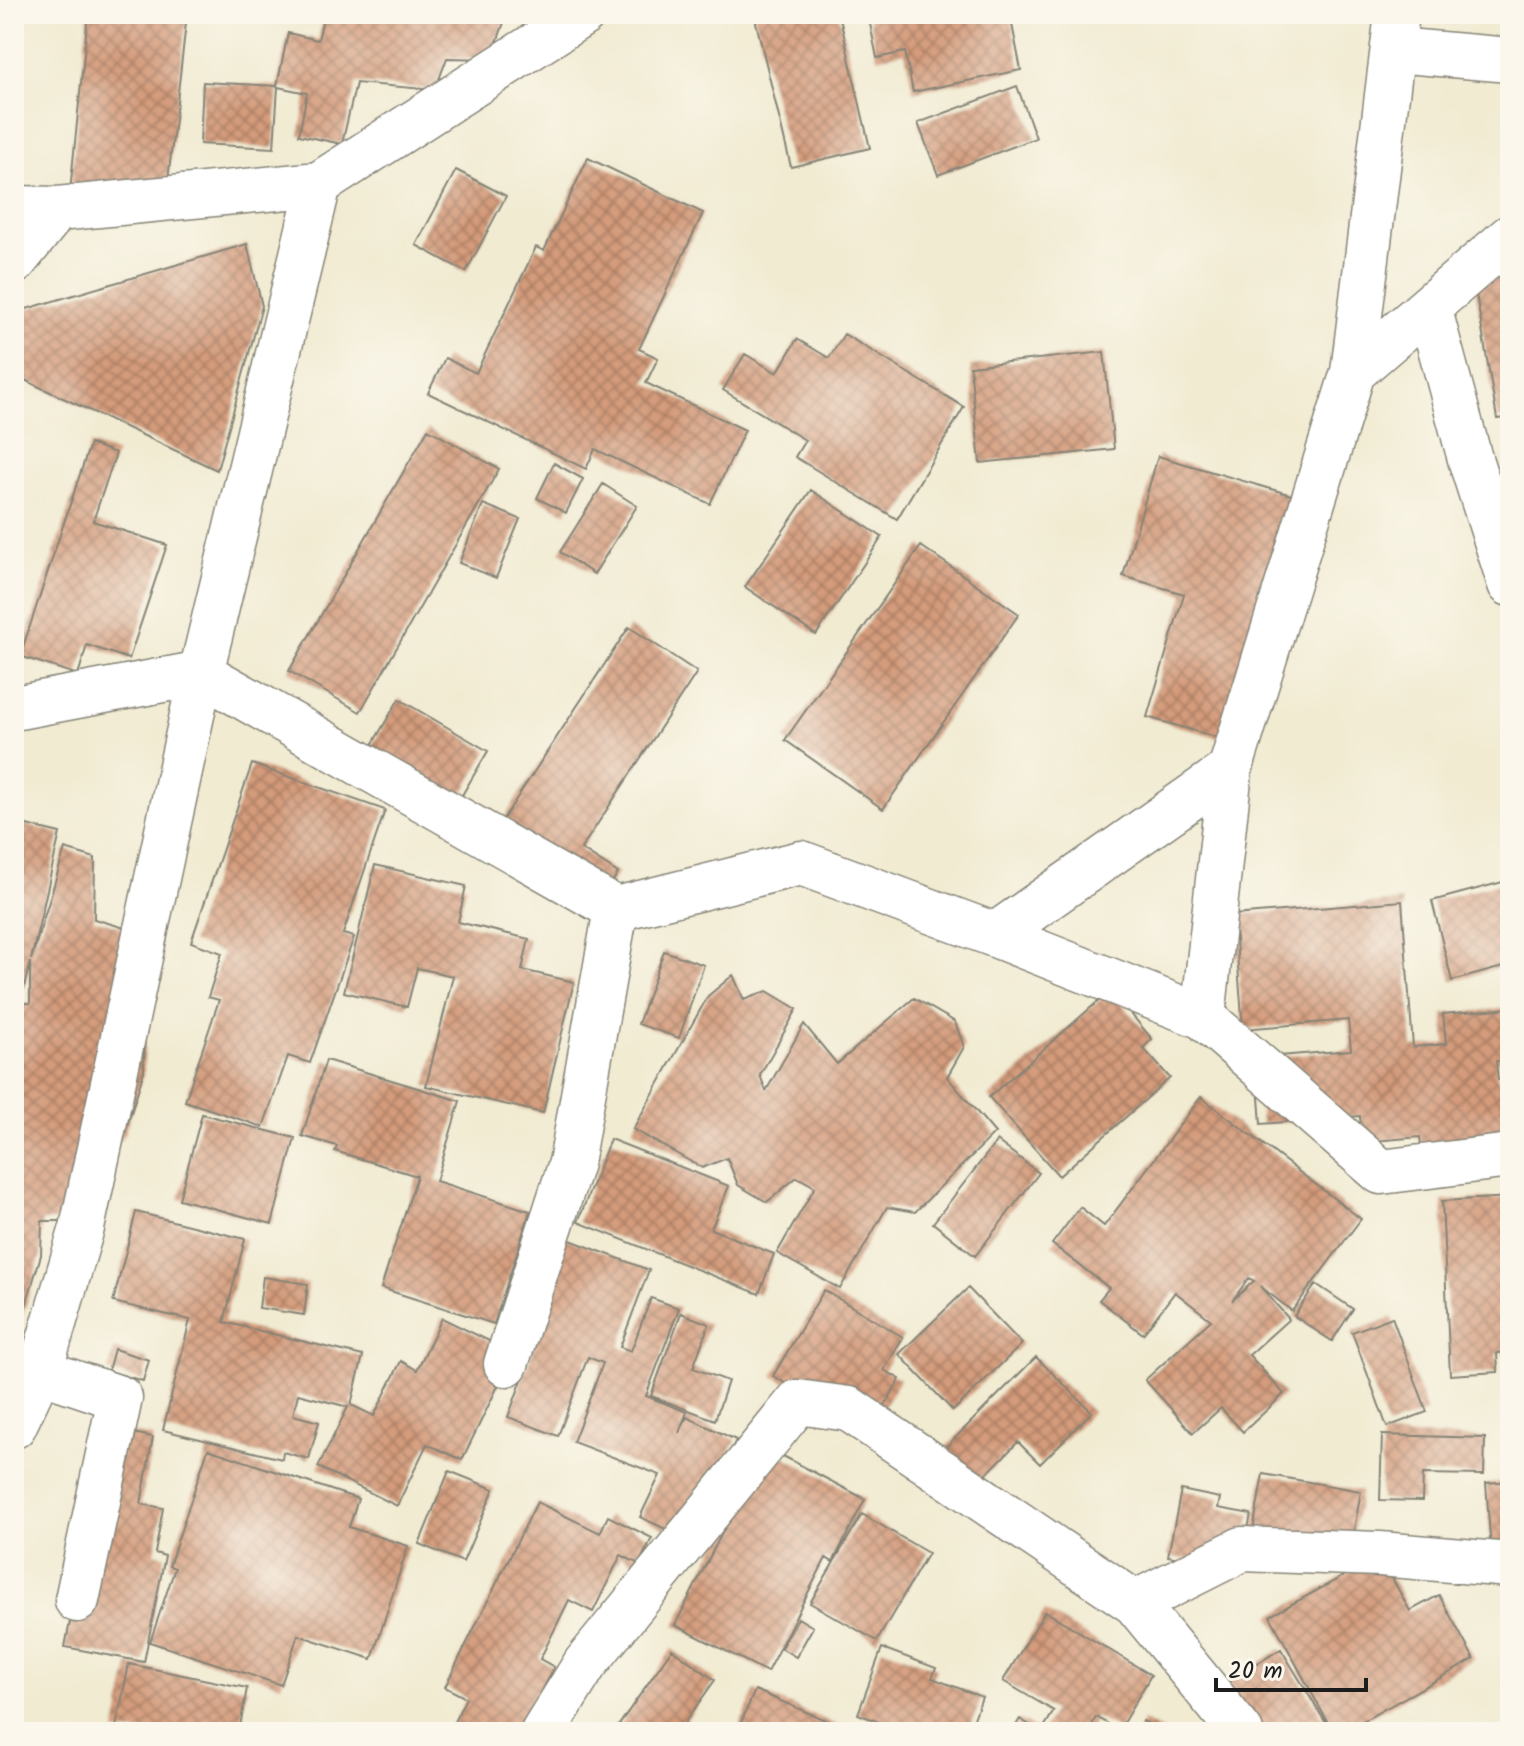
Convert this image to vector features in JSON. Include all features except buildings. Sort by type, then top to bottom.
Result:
[{"type":"street","points":[[14,208],[57,209],[319,184],[583,14]]},
{"type":"street","points":[[1203,1017],[1230,770],[1353,372],[1396,32],[1510,60]]},
{"type":"street","points":[[14,1426],[40,1371],[82,1228],[201,673],[319,184]]},
{"type":"street","points":[[14,262],[57,209]]},
{"type":"street","points":[[1353,372],[1510,237]]},
{"type":"street","points":[[1429,307],[1470,459],[1510,584]]},
{"type":"street","points":[[14,708],[201,673],[616,909],[801,863],[1203,1017],[1381,1172],[1510,1156]]},
{"type":"street","points":[[995,935],[1230,770]]},
{"type":"street","points":[[506,1364],[571,1163],[616,909]]},
{"type":"street","points":[[40,1371],[120,1398],[77,1600]]},
{"type":"street","points":[[543,1732],[585,1664],[798,1402],[849,1409],[1135,1603],[1241,1732]]},
{"type":"street","points":[[1135,1603],[1242,1549],[1380,1554],[1510,1565]]}]
